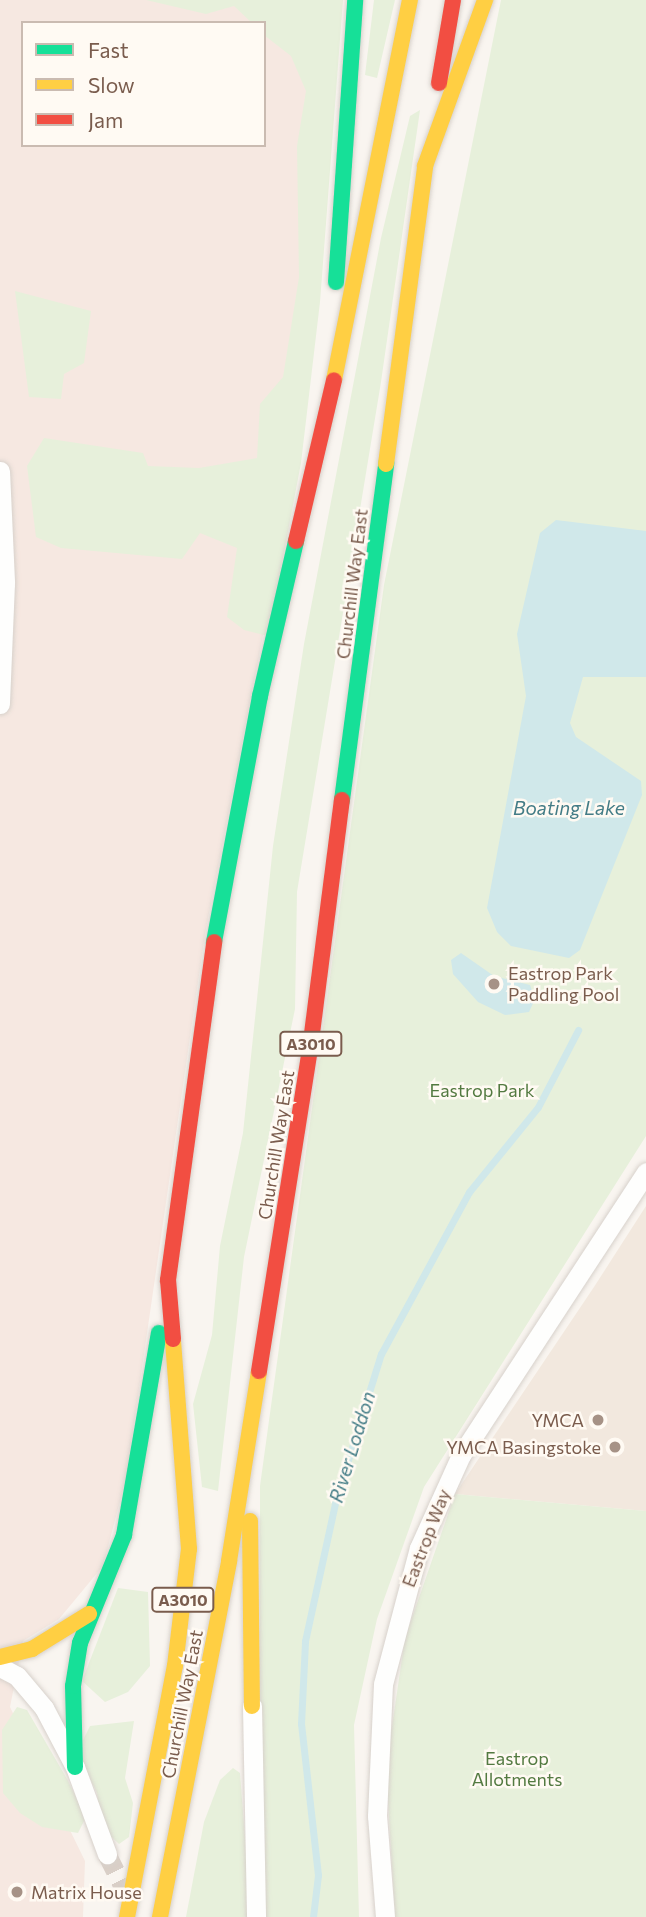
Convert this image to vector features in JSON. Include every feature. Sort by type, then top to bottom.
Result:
[{"type":"main road","points":[[334,380],[332,340],[355,0]]},
{"type":"main road","points":[[334,380],[410,0]]},
{"type":"main road","points":[[425,166],[453,0]]},
{"type":"main road","points":[[425,166],[485,0]]},
{"type":"main road","name":"Churchill Way East","points":[[160,1917],[255,1412],[345,799],[425,166]]},
{"type":"main road","name":"Churchill Way East","points":[[127,1917],[175,1666],[189,1549],[169,1280],[178,1187],[222,897],[262,683],[334,380]]},
{"type":"main road","points":[[75,1767],[73,1686],[89,1614],[124,1535],[169,1280]]},
{"type":"main road","points":[[252,1706],[250,1526],[255,1412]]},
{"type":"main road","points":[[0,1657],[32,1649],[89,1614]]},
{"type":"street","points":[[0,471],[5,583],[0,704]]},
{"type":"street","name":"Eastrop Way","points":[[385,1917],[377,1816],[383,1684],[419,1548],[461,1455],[646,1172]]},
{"type":"street","points":[[0,1667],[32,1691],[75,1767],[107,1854]]},
{"type":"street","points":[[252,1706],[256,1917]]},
{"type":"shaded area","points":[[0,0],[331,0],[298,455],[205,934],[126,1478],[103,1566],[59,1619],[23,1641],[10,1707],[85,1861],[83,1917],[0,1917]]},
{"type":"shaded area","points":[[646,1206],[646,1511],[455,1494],[594,1287]]},
{"type":"green space","points":[[146,0],[343,0],[320,302],[301,463],[268,636],[244,630],[227,617],[237,548],[200,533],[182,559],[61,548],[36,537],[27,466],[44,438],[143,453],[148,466],[199,468],[257,458],[260,404],[283,377],[299,277],[297,146],[306,91],[291,56],[266,37],[266,21],[250,21],[234,6],[206,14]]},
{"type":"green space","points":[[374,0],[395,0],[377,78],[365,75]]},
{"type":"green space","name":"Eastrop Park","points":[[501,0],[646,0],[646,1136],[424,1487],[377,1619],[354,1725],[359,1917],[260,1917],[260,1486],[384,585]]},
{"type":"green space","points":[[420,110],[381,382],[297,892],[295,1009],[244,1257],[218,1491],[202,1487],[193,1404],[212,1335],[220,1246],[243,1133],[273,846],[304,644],[381,238],[410,116]]},
{"type":"green space","points":[[15,291],[91,311],[84,363],[64,374],[61,399],[29,397]]},
{"type":"green space","name":"Eastrop Allotments","points":[[455,1494],[646,1511],[646,1917],[395,1917],[386,1767],[405,1638]]},
{"type":"green space","points":[[118,1588],[148,1592],[150,1666],[128,1692],[105,1702],[82,1681]]},
{"type":"green space","points":[[17,1707],[27,1710],[86,1817],[78,1833],[42,1827],[20,1813],[3,1793],[2,1730]]},
{"type":"green space","points":[[134,1721],[125,1778],[133,1803],[129,1837],[119,1844],[102,1828],[97,1793],[77,1752],[90,1726]]},
{"type":"green space","points":[[233,1768],[240,1773],[251,1917],[186,1917],[204,1822],[220,1780]]},
{"type":"water","name":"Boating Lake","points":[[556,520],[646,531],[646,677],[583,677],[570,723],[576,737],[641,781],[642,795],[580,950],[569,958],[511,946],[497,932],[487,908],[526,696],[517,634],[540,533]]},
{"type":"water","name":"Eastrop Park Paddling Pool","points":[[461,953],[494,976],[530,985],[535,999],[529,1012],[505,1015],[478,1002],[453,974],[451,960]]},
{"type":"waterway","name":"River Loddon","points":[[313,1917],[318,1875],[301,1724],[305,1641],[336,1499],[381,1354],[469,1192],[538,1107],[578,1030]]},
{"type":"tunnel","points":[[107,1854],[130,1900]]},
{"type":"traffic: fast","points":[[336,282],[355,0]]},
{"type":"traffic: fast","points":[[342,800],[386,464]]},
{"type":"traffic: fast","points":[[214,942],[260,696],[296,541]]},
{"type":"traffic: fast","points":[[75,1767],[73,1686],[80,1643],[124,1535],[159,1333]]},
{"type":"traffic: slow","points":[[334,380],[410,0]]},
{"type":"traffic: slow","points":[[425,166],[485,0]]},
{"type":"traffic: slow","points":[[386,464],[425,166]]},
{"type":"traffic: slow","points":[[127,1917],[175,1666],[189,1549],[173,1339]]},
{"type":"traffic: slow","points":[[160,1917],[229,1561],[259,1371]]},
{"type":"traffic: slow","points":[[250,1521],[252,1706]]},
{"type":"traffic: slow","points":[[0,1657],[32,1649],[89,1614]]},
{"type":"traffic: jam","points":[[439,83],[453,0]]},
{"type":"traffic: jam","points":[[296,541],[334,380]]},
{"type":"traffic: jam","points":[[259,1371],[310,1049],[342,800]]},
{"type":"traffic: jam","points":[[173,1339],[168,1280],[214,942]]},
{"type":"place","name":"Eastrop Park Paddling Pool","points":[[494,984]]},
{"type":"place","name":"YMCA","points":[[598,1420]]},
{"type":"place","name":"YMCA Basingstoke","points":[[615,1447]]},
{"type":"place","name":"Matrix House","points":[[17,1892]]}]
